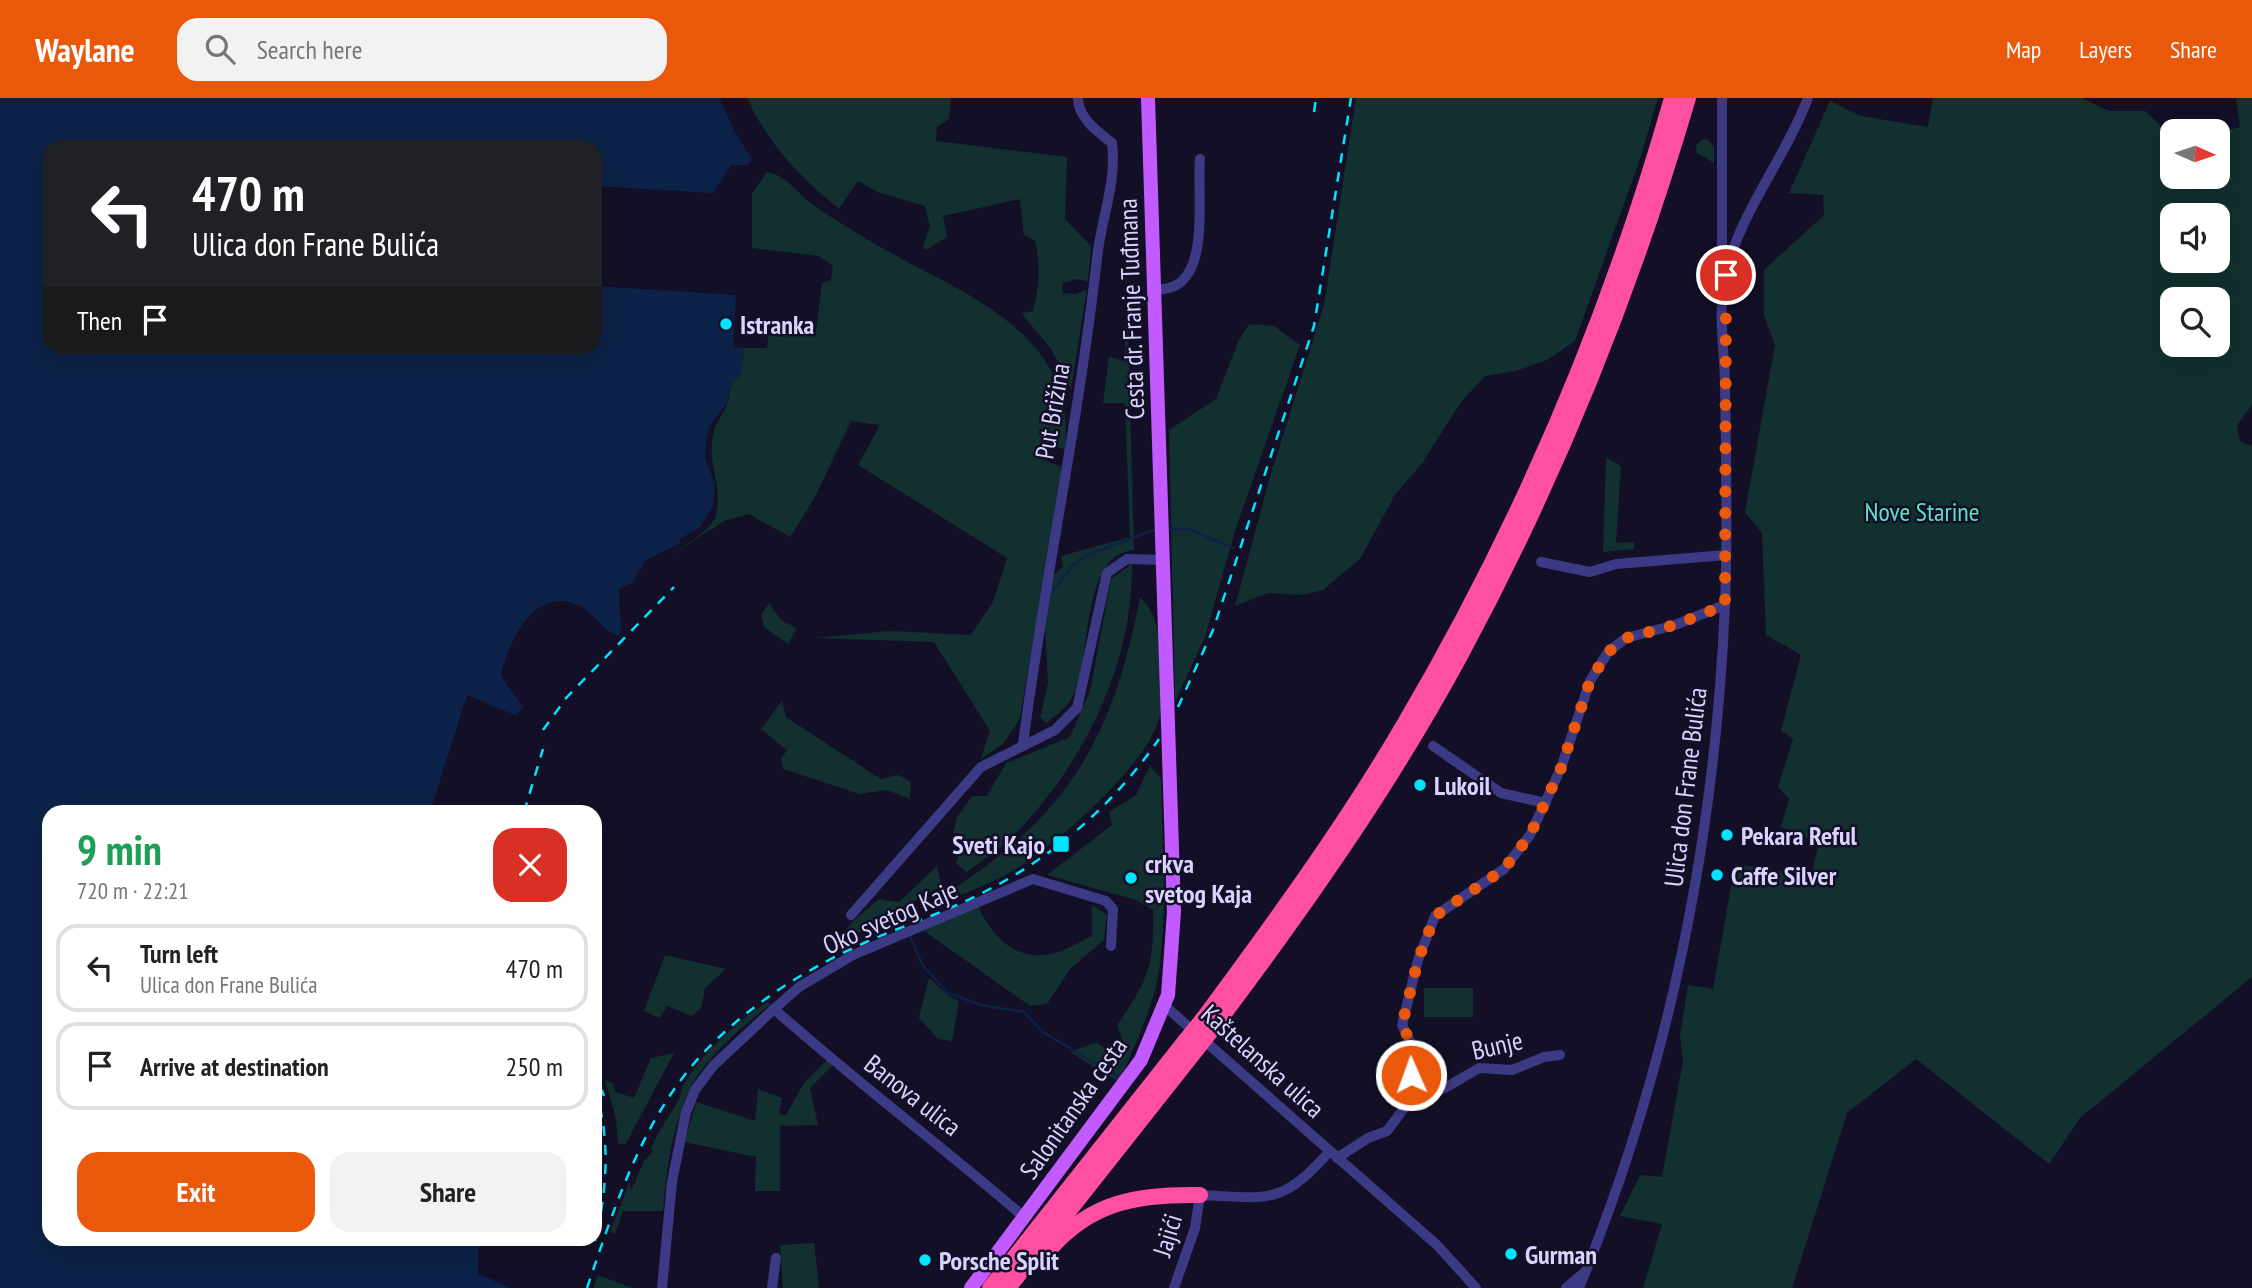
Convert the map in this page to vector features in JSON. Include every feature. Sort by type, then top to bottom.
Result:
[{"type":"highway","points":[[1655,183],[1672,98]]},
{"type":"highway","points":[[1012,1282],[1191,1045],[1322,879],[1412,739],[1458,658],[1548,479],[1611,330],[1655,183],[1688,98]]},
{"type":"highway","points":[[990,1288],[1191,1045]]},
{"type":"highway","points":[[1012,1282],[1029,1274],[1056,1242],[1099,1210],[1146,1196],[1200,1195]]},
{"type":"main road","name":"Cesta dr. Franje Tuđmana","points":[[1148,98],[1162,542]]},
{"type":"main road","name":"Salonitanska cesta","points":[[971,1288],[1132,1074],[1165,1006],[1171,974],[1174,912],[1162,542]]},
{"type":"street","name":"Put Brižina","points":[[1023,744],[1040,622],[1083,377],[1099,241],[1111,194],[1112,143],[1087,122],[1078,106],[1078,98]]},
{"type":"street","name":"Ulica don Frane Bulića","points":[[1579,1288],[1640,1124],[1680,971],[1695,895],[1719,714],[1726,555],[1726,275],[1722,219],[1722,98]]},
{"type":"street","points":[[1726,275],[1746,223],[1795,132],[1808,98]]},
{"type":"street","points":[[1155,290],[1172,288],[1183,281],[1193,261],[1199,229],[1200,159]]},
{"type":"street","points":[[1722,219],[1732,224],[1746,223]]},
{"type":"street","points":[[1541,562],[1590,572],[1616,564],[1726,555]]},
{"type":"street","points":[[851,915],[981,767],[1055,730],[1077,708],[1107,573],[1128,559],[1162,560]]},
{"type":"street","points":[[1333,1155],[1387,1130],[1399,1118],[1407,1098],[1415,1051],[1402,1025],[1418,960],[1435,916],[1504,869],[1530,835],[1546,803],[1584,706],[1590,681],[1608,652],[1626,638],[1675,625],[1725,605]]},
{"type":"street","points":[[1433,746],[1501,793],[1546,803]]},
{"type":"street","name":"Oko svetog Kaje","points":[[662,1288],[672,1182],[686,1112],[695,1090],[713,1066],[799,987],[853,955],[1033,879],[1106,901],[1113,909],[1111,946]]},
{"type":"street","name":"Kaštelanska ulica","points":[[1165,1006],[1437,1245],[1476,1288]]},
{"type":"street","name":"Banova ulica","points":[[774,1009],[876,1097],[950,1153],[1024,1217]]},
{"type":"street","name":"Bunje","points":[[1407,1098],[1446,1088],[1479,1068],[1512,1070],[1544,1056],[1560,1055]]},
{"type":"street","name":"Kaštelanska ulica","points":[[1200,1195],[1255,1197],[1282,1193],[1307,1177],[1333,1155]]},
{"type":"street","name":"Jajići","points":[[1174,1288],[1195,1228],[1200,1195]]},
{"type":"street","points":[[772,1288],[776,1258]]},
{"type":"street","points":[[1566,1288],[1587,1270]]},
{"type":"green space","points":[[747,98],[951,98],[949,119],[937,127],[936,141],[1067,157],[1065,219],[1091,246],[1088,281],[1075,279],[1062,284],[1063,293],[1076,294],[1087,289],[1071,389],[1051,349],[1021,313],[1033,311],[1039,267],[1035,241],[1024,235],[1020,199],[943,216],[947,237],[926,250],[923,247],[930,226],[925,206],[877,192],[858,181],[839,209],[786,159],[765,131]]},
{"type":"green space","points":[[1356,98],[1658,98],[1640,159],[1575,341],[1549,359],[1516,371],[1485,376],[1461,402],[1423,462],[1395,495],[1360,559],[1323,590],[1301,595],[1268,593],[1235,606],[1270,477],[1324,305]]},
{"type":"green space","name":"Nove Starine","points":[[1933,98],[2082,98],[2109,111],[2145,111],[2160,125],[2160,189],[2230,189],[2230,130],[2240,127],[2236,98],[2252,98],[2252,405],[2237,425],[2240,441],[2252,446],[2252,977],[2080,1118],[2049,1164],[1916,1059],[1847,1113],[1792,1288],[1643,1288],[1662,1224],[1620,1216],[1640,1175],[1662,1177],[1683,1061],[1680,1035],[1688,985],[1713,989],[1735,864],[1811,876],[1819,842],[1781,827],[1789,799],[1778,787],[1793,739],[1781,731],[1801,655],[1766,635],[1762,533],[1745,512],[1775,345],[1764,315],[1764,270],[1824,215],[1823,195],[1789,193],[1830,101],[1861,116],[1928,127]]},
{"type":"green space","points":[[1703,139],[1708,140],[1714,147],[1714,163],[1697,153],[1696,145]]},
{"type":"green space","points":[[767,172],[785,180],[840,223],[965,292],[998,314],[1028,339],[1050,369],[1063,405],[1065,449],[1046,445],[1044,460],[1062,467],[1020,718],[1003,744],[981,759],[990,731],[934,642],[816,638],[890,631],[971,635],[993,602],[1007,558],[858,465],[880,425],[851,421],[814,499],[790,537],[749,514],[724,521],[673,554],[704,532],[716,515],[718,495],[712,455],[713,435],[727,405],[730,388],[742,365],[743,348],[767,348],[769,328],[816,331],[822,283],[831,280],[833,266],[819,256],[752,248],[752,194]]},
{"type":"green space","points":[[1126,254],[1134,550],[1116,557],[1103,571],[1095,591],[1077,685],[1068,704],[1046,723],[1040,718],[1048,683],[1045,625],[1052,576],[1063,567],[1061,556],[1130,537],[1125,403],[1103,403],[1109,357],[1125,361]]},
{"type":"green space","points":[[1249,324],[1274,326],[1300,345],[1235,531],[1205,637],[1175,702],[1169,430],[1216,399],[1238,342]]},
{"type":"green space","points":[[1606,458],[1621,466],[1616,543],[1634,542],[1634,549],[1603,552]]},
{"type":"green space","points":[[1132,564],[1124,638],[1114,674],[1084,742],[1042,804],[1017,832],[967,872],[956,864],[963,834],[953,833],[957,817],[972,796],[987,796],[1006,763],[1070,737],[1090,691],[1111,579]]},
{"type":"green space","points":[[1140,597],[1151,611],[1159,644],[1162,702],[1153,734],[1123,776],[1060,837],[1016,869],[961,895],[956,887],[996,858],[1030,828],[1059,797],[1082,764],[1101,728],[1117,688]]},
{"type":"green space","points":[[769,603],[781,620],[797,628],[788,644],[764,627],[761,614]]},
{"type":"green space","points":[[782,701],[786,717],[881,779],[898,775],[911,782],[910,799],[887,790],[860,794],[783,769],[781,759],[787,750],[761,729]]},
{"type":"green space","points":[[1150,766],[1161,778],[1164,875],[1162,947],[1152,999],[1119,1082],[1070,1052],[1096,1042],[1113,1054],[1122,1038],[1117,1025],[1136,996],[1147,971],[1152,945],[1153,910],[1136,900],[1047,875],[1112,825],[1109,812],[1136,795]]},
{"type":"green space","points":[[937,866],[941,884],[936,889],[832,948],[854,920],[879,899],[899,902]]},
{"type":"green space","points":[[1092,905],[1107,915],[1104,940],[1071,968],[1047,1004],[1030,1006],[923,930],[978,906],[990,927],[1005,944],[1025,954],[1050,954],[1092,936]]},
{"type":"green space","points":[[665,955],[726,969],[705,988],[701,1008],[692,1016],[667,1006],[660,1018],[644,1011]]},
{"type":"green space","points":[[929,978],[959,1001],[952,1041],[938,1039],[919,1018]]},
{"type":"green space","points":[[1424,988],[1473,988],[1473,1017],[1424,1017]]},
{"type":"green space","points":[[768,1002],[771,1004],[712,1058],[693,1083],[677,1122],[670,1152],[663,1211],[623,1211],[615,1234],[610,1232],[630,1181],[631,1191],[644,1161],[653,1151],[651,1148],[654,1141],[691,1074],[721,1039]]},
{"type":"green space","points":[[674,1053],[625,1145],[618,1143],[616,1119],[605,1080],[612,1083],[616,1092],[634,1098],[651,1058]]},
{"type":"green space","points":[[828,1059],[834,1064],[810,1088],[818,1125],[780,1126],[780,1191],[755,1191],[756,1157],[685,1142],[696,1102],[755,1121],[758,1089],[782,1098],[779,1114],[786,1115],[804,1083]]},
{"type":"green space","points":[[814,1243],[819,1288],[783,1288],[780,1245]]},
{"type":"green space","points":[[598,1275],[632,1288],[593,1288]]},
{"type":"water","points":[[0,98],[719,98],[736,134],[752,159],[749,165],[731,165],[713,193],[602,186],[602,140],[42,140],[42,354],[602,354],[602,286],[736,295],[733,347],[743,348],[742,373],[729,388],[728,402],[710,425],[706,440],[705,459],[715,483],[713,506],[700,527],[680,539],[680,543],[645,561],[633,582],[619,589],[621,631],[618,636],[608,631],[585,609],[568,602],[553,602],[539,608],[528,618],[510,646],[501,676],[523,707],[515,715],[467,695],[432,805],[42,805],[42,1246],[479,1246],[478,1274],[511,1288],[0,1288]]},
{"type":"waterway","points":[[1053,590],[1072,566],[1089,554],[1157,529]]},
{"type":"waterway","points":[[1167,529],[1189,529],[1233,548]]},
{"type":"waterway","points":[[910,937],[923,966],[948,993],[981,1005],[1024,1012],[1043,1032],[1120,1078]]},
{"type":"railway","points":[[1314,112],[1316,98]]},
{"type":"railway","points":[[1178,707],[1213,630],[1314,326],[1351,98]]},
{"type":"railway","points":[[543,730],[567,697],[674,587]]},
{"type":"railway","points":[[602,1244],[634,1162],[665,1103],[685,1075],[724,1032],[761,1002],[821,964],[864,943],[971,899],[1036,861],[1082,826],[1103,806],[1142,763],[1159,739]]},
{"type":"railway","points":[[526,805],[543,749]]},
{"type":"railway","points":[[602,1091],[604,1096]]},
{"type":"railway","points":[[602,1121],[606,1165],[602,1203]]},
{"type":"railway","points":[[587,1288],[601,1246]]},
{"type":"place","name":"Istranka","points":[[726,324]]},
{"type":"place","name":"Lukoil","points":[[1420,785]]},
{"type":"place","name":"Pekara Reful","points":[[1727,835]]},
{"type":"place","name":"Sveti Kajo","points":[[1061,844]]},
{"type":"place","name":"Caffe Silver","points":[[1717,875]]},
{"type":"place","name":"crkva svetog Kaja","points":[[1131,878]]},
{"type":"place","name":"Gurman","points":[[1511,1254]]},
{"type":"place","name":"Porsche Split","points":[[925,1260]]},
{"type":"route","points":[[1411,1075],[1415,1051],[1402,1025],[1418,960],[1435,916],[1471,888],[1504,869],[1530,835],[1561,768],[1584,706],[1590,681],[1608,652],[1626,638],[1675,625],[1725,605],[1726,275]]}]
